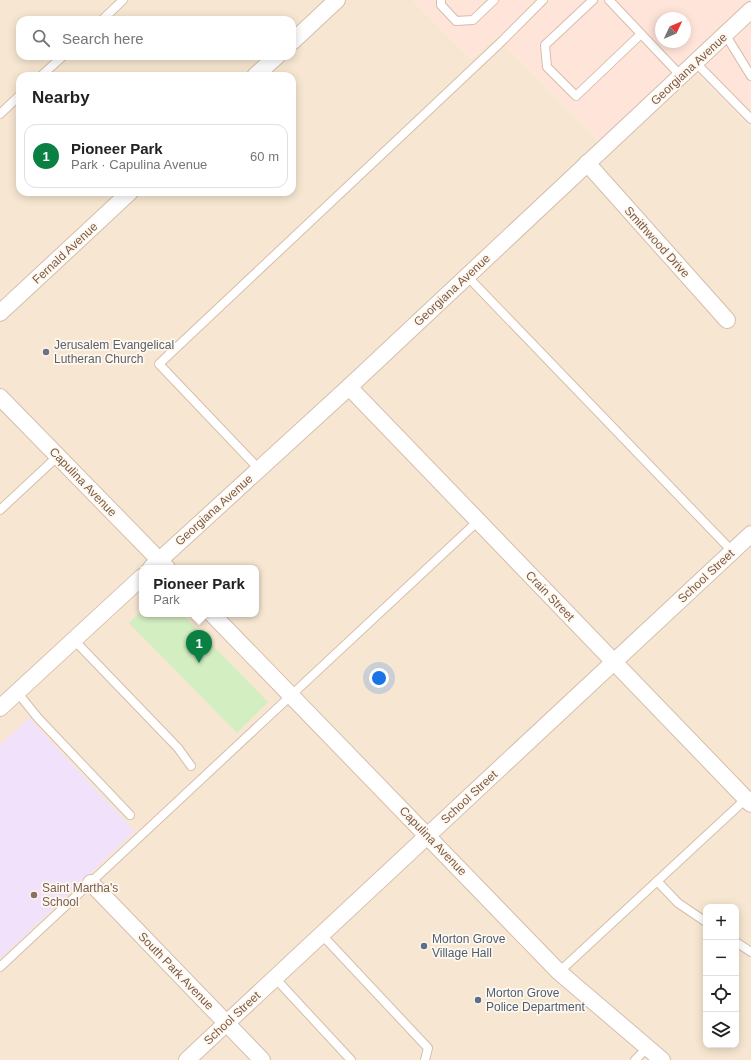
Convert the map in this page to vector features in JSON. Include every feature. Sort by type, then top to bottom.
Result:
[{"type":"street","points":[[296,38],[337,0]]},
{"type":"street","name":"Georgiana Avenue","points":[[159,565],[259,469],[349,387],[751,10]]},
{"type":"street","points":[[259,72],[273,60]]},
{"type":"street","name":"Smithwood Drive","points":[[587,163],[727,320]]},
{"type":"street","name":"Fernald Avenue","points":[[0,313],[126,196]]},
{"type":"street","name":"Crain Street","points":[[349,387],[614,662],[749,799]]},
{"type":"street","name":"Capulina Avenue","points":[[0,397],[58,456],[159,565]]},
{"type":"street","name":"School Street","points":[[187,1060],[751,534]]},
{"type":"street","points":[[0,708],[139,580]]},
{"type":"street","name":"Capulina Avenue","points":[[215,617],[559,972],[662,1060]]},
{"type":"street","name":"South Park Avenue","points":[[91,882],[262,1060]]},
{"type":"lane","points":[[106,16],[123,0]]},
{"type":"lane","points":[[441,0],[441,5],[456,21],[473,20],[494,0]]},
{"type":"lane","points":[[259,469],[159,364],[494,49],[544,0]]},
{"type":"lane","points":[[593,0],[545,45],[547,67],[576,96],[641,34]]},
{"type":"lane","points":[[609,0],[681,76]]},
{"type":"lane","points":[[725,34],[751,76]]},
{"type":"lane","points":[[45,72],[58,60]]},
{"type":"lane","points":[[695,62],[751,119]]},
{"type":"lane","points":[[0,114],[16,99]]},
{"type":"lane","points":[[467,276],[732,551]]},
{"type":"lane","points":[[0,510],[58,456]]},
{"type":"lane","points":[[0,967],[478,521]]},
{"type":"lane","points":[[74,640],[178,748],[191,766]]},
{"type":"lane","points":[[17,692],[38,718],[130,815]]},
{"type":"lane","points":[[559,972],[657,881],[749,799]]},
{"type":"lane","points":[[657,881],[678,903],[703,920]]},
{"type":"lane","points":[[322,935],[428,1048],[425,1060]]},
{"type":"lane","points":[[739,944],[751,952]]},
{"type":"lane","points":[[275,978],[351,1060]]},
{"type":"lane","points":[[635,1060],[648,1047]]},
{"type":"shaded area","points":[[0,0],[413,0],[471,59],[496,36],[602,145],[687,63],[751,128],[751,1060],[0,1060]]},
{"type":"shaded area","points":[[413,0],[751,0],[751,128],[687,63],[602,145],[496,36],[471,59]]},
{"type":"shaded area","name":"Saint Martha's School","points":[[29,718],[135,831],[0,959],[0,745]]},
{"type":"green space","points":[[139,613],[139,617],[185,617],[268,702],[237,733],[129,623]]},
{"type":"place","name":"Jerusalem Evangelical Lutheran Church","points":[[46,352]]},
{"type":"place","name":"Pioneer Park","points":[[199,663]]},
{"type":"place","name":"Saint Martha's School","points":[[34,895]]},
{"type":"place","name":"Morton Grove Village Hall","points":[[424,946]]},
{"type":"place","name":"Morton Grove Police Department","points":[[478,1000]]}]
